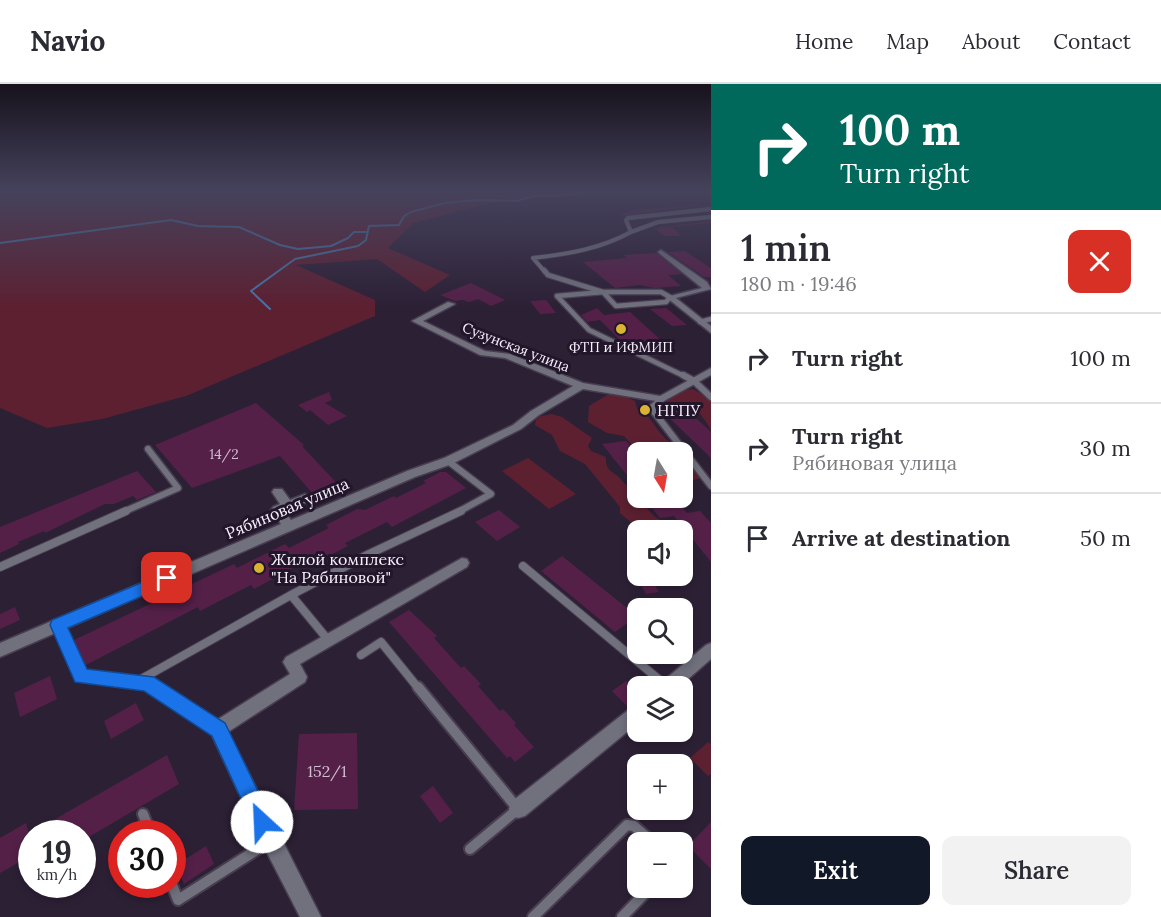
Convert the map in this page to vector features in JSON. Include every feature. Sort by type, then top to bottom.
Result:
[{"type":"street","points":[[661,252],[708,287]]},
{"type":"street","points":[[670,297],[708,287]]},
{"type":"street","points":[[670,297],[711,330]]},
{"type":"street","name":"Сузунская улица","points":[[451,304],[416,321],[483,353],[507,356],[581,386],[662,399]]},
{"type":"street","points":[[662,399],[711,372]]},
{"type":"street","name":"Рябиновая улица","points":[[0,650],[448,461],[517,427],[535,413],[581,386]]},
{"type":"street","points":[[278,492],[288,505]]},
{"type":"street","points":[[290,526],[277,510],[305,498]]},
{"type":"street","points":[[311,917],[218,729],[299,677],[291,662],[462,563]]},
{"type":"street","points":[[681,676],[711,650]]},
{"type":"street","points":[[518,809],[627,721]]},
{"type":"lane","points":[[634,230],[611,244],[569,254],[533,258],[548,274],[603,292],[616,306],[666,302],[670,297],[661,292],[603,292],[557,296],[589,330],[694,381],[711,397]]},
{"type":"lane","points":[[700,322],[711,319]]},
{"type":"lane","points":[[662,399],[651,408],[711,486]]},
{"type":"lane","points":[[0,567],[175,491],[178,486],[148,449]]},
{"type":"lane","points":[[136,682],[291,595],[369,554],[441,522],[491,494],[448,461]]},
{"type":"lane","points":[[523,566],[655,676]]},
{"type":"lane","points":[[291,595],[329,641]]},
{"type":"lane","points":[[58,625],[82,676],[148,683],[218,729]]},
{"type":"lane","points":[[361,655],[381,642],[518,809],[470,849]]},
{"type":"lane","points":[[143,814],[145,820]]},
{"type":"lane","points":[[533,917],[627,825],[634,826],[641,832]]},
{"type":"lane","points":[[186,895],[271,840]]},
{"type":"lane","points":[[622,917],[640,898]]},
{"type":"shaded area","points":[[0,230],[406,230],[388,248],[450,275],[425,292],[377,259],[296,265],[375,300],[375,316],[186,396],[102,419],[47,428],[0,408]]},
{"type":"shaded area","points":[[693,389],[711,400],[711,430],[696,409],[691,406],[659,401],[656,397],[661,394]]},
{"type":"shaded area","points":[[607,395],[622,395],[635,401],[637,409],[648,417],[670,442],[629,442],[624,436],[607,433],[588,422],[589,406]]},
{"type":"shaded area","points":[[552,414],[562,417],[592,438],[588,446],[591,451],[606,457],[607,466],[627,486],[627,508],[647,508],[660,520],[628,520],[620,513],[620,507],[585,464],[560,451],[552,435],[535,425],[536,420],[541,416]]},
{"type":"shaded area","points":[[528,458],[576,494],[549,509],[502,471]]},
{"type":"shaded area","points":[[693,461],[698,465],[709,475],[693,481]]},
{"type":"shaded area","points":[[708,742],[711,744],[711,774],[708,776],[693,761],[693,755]]},
{"type":"building","points":[[656,230],[675,230],[682,236],[664,236]]},
{"type":"building","points":[[685,251],[711,268],[711,277],[704,277],[668,252]]},
{"type":"building","points":[[656,253],[682,274],[668,275],[681,286],[654,288],[640,285],[615,288],[583,262],[627,258],[623,255]]},
{"type":"building","points":[[471,283],[505,300],[491,306],[478,299],[469,302],[455,301],[440,295]]},
{"type":"building","points":[[546,300],[556,313],[540,314],[530,301]]},
{"type":"building","name":"ФТП и ИФМИП","points":[[597,308],[604,315],[630,312],[675,353],[653,356],[635,339],[620,340],[600,320],[587,322],[581,315]]},
{"type":"building","points":[[666,308],[687,325],[672,326],[650,309]]},
{"type":"building","points":[[329,392],[332,400],[325,403],[347,416],[328,425],[310,410],[307,412],[298,405]]},
{"type":"building","points":[[256,403],[304,445],[302,446],[344,491],[320,502],[280,456],[192,488],[155,445]]},
{"type":"building","points":[[683,406],[711,432],[711,458],[660,409]]},
{"type":"building","points":[[627,442],[627,475],[602,444]]},
{"type":"building","points":[[137,471],[156,492],[137,500],[133,496],[114,504],[105,504],[45,533],[44,531],[18,542],[19,544],[0,553],[0,527]]},
{"type":"building","name":"Жилой комплекс \"На Рябиновой\"","points":[[440,472],[446,472],[466,488],[392,527],[387,522],[345,543],[348,546],[304,569],[300,564],[254,589],[251,585],[200,611],[198,607],[84,666],[72,641],[234,564],[237,568],[285,544],[289,548],[329,528],[326,525],[357,509],[365,510],[394,496],[396,498],[426,483],[423,481]]},
{"type":"building","points":[[652,508],[683,508],[687,513],[700,511],[711,523],[711,562],[693,540],[693,520],[677,520],[674,516],[660,518]]},
{"type":"building","points":[[499,510],[520,527],[497,541],[475,522]]},
{"type":"building","points":[[562,556],[627,608],[627,623],[615,632],[541,571]]},
{"type":"building","points":[[642,586],[655,586],[659,592],[646,594]]},
{"type":"building","points":[[15,607],[20,620],[0,629],[0,614]]},
{"type":"building","points":[[409,610],[437,636],[434,638],[461,668],[464,666],[481,684],[478,686],[500,711],[503,709],[516,723],[514,725],[534,747],[515,762],[510,756],[507,758],[389,622]]},
{"type":"building","points":[[50,676],[57,699],[20,717],[14,693]]},
{"type":"building","points":[[627,682],[627,706],[612,691]]},
{"type":"building","points":[[136,703],[144,720],[111,739],[104,721]]},
{"type":"building","points":[[357,733],[358,809],[294,810],[299,734]]},
{"type":"building","points":[[167,755],[179,784],[118,820],[108,820],[108,826],[96,833],[96,820],[53,820]]},
{"type":"building","points":[[433,786],[453,813],[440,823],[420,796]]},
{"type":"building","points":[[711,822],[711,869],[693,851],[693,841]]},
{"type":"building","points":[[18,828],[18,863],[0,873],[0,838]]},
{"type":"building","points":[[206,846],[214,864],[186,883],[186,859]]},
{"type":"waterway","points":[[0,243],[98,230]]},
{"type":"waterway","points":[[246,230],[280,245],[298,249],[331,246],[348,238],[354,232],[367,232]]},
{"type":"waterway","points":[[270,309],[251,291],[295,259],[358,246],[366,240],[368,230]]},
{"type":"place","name":"ФТП и ИФМИП","points":[[621,329]]},
{"type":"place","name":"НГПУ","points":[[645,410]]},
{"type":"place","name":"Жилой комплекс \"На Рябиновой\"","points":[[259,568]]},
{"type":"route","points":[[167,578],[58,625],[82,676],[148,683],[218,729],[262,822]]}]
